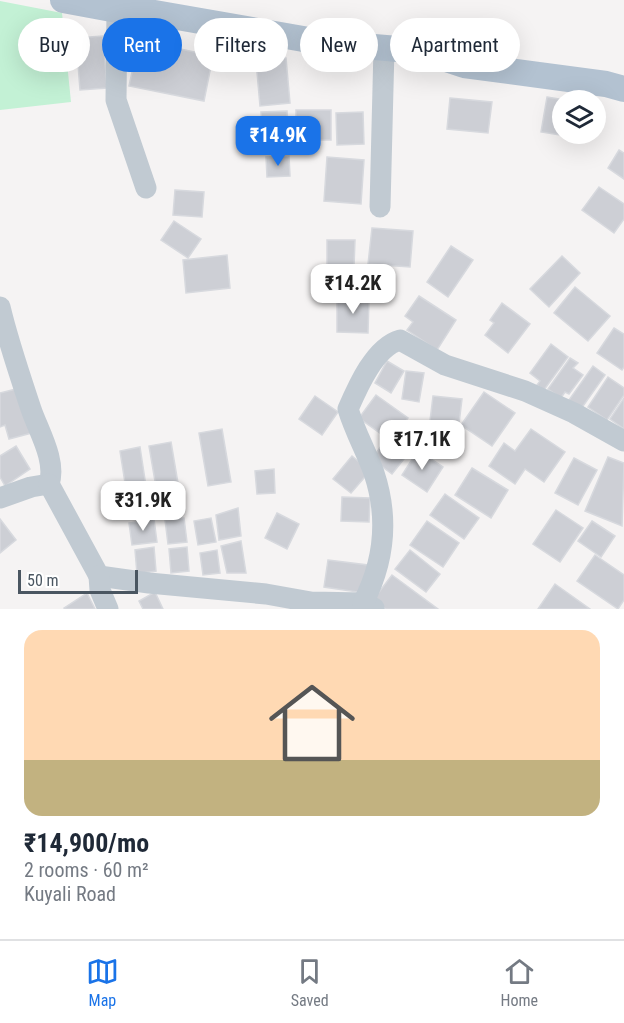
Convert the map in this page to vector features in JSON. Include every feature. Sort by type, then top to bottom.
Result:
[{"type":"main road","points":[[63,0],[117,10],[154,12],[326,43],[422,51],[464,65],[606,84],[624,89]]},
{"type":"street","points":[[117,10],[117,100],[146,188]]},
{"type":"street","points":[[380,207],[384,48]]},
{"type":"street","points":[[0,307],[47,453],[51,477],[49,484],[99,576],[100,590],[108,609]]},
{"type":"street","points":[[99,576],[266,594],[311,602],[369,606],[385,535],[374,474],[355,432],[348,409],[367,374],[388,343],[400,340],[445,365],[525,391],[574,413],[624,441]]},
{"type":"street","points":[[0,498],[31,487],[49,484]]},
{"type":"green space","points":[[0,1],[62,13],[63,18],[18,18],[18,72],[68,72],[71,102],[0,110]]},
{"type":"building","points":[[102,36],[102,72],[106,72],[107,88],[80,90],[79,72],[90,72],[90,37]]},
{"type":"building","points":[[182,49],[194,52],[194,72],[210,72],[204,101],[129,86],[132,72],[182,72]]},
{"type":"building","points":[[257,72],[287,72],[290,103],[260,106]]},
{"type":"building","points":[[547,97],[552,98],[552,134],[541,132]]},
{"type":"building","points":[[450,98],[492,102],[488,133],[447,129]]},
{"type":"building","points":[[296,110],[331,110],[331,140],[296,140]]},
{"type":"building","points":[[287,111],[288,125],[262,127],[261,112]]},
{"type":"building","points":[[363,112],[364,144],[337,145],[336,113]]},
{"type":"building","points":[[288,133],[289,149],[264,152],[263,135]]},
{"type":"building","points":[[619,150],[624,153],[624,179],[608,168]]},
{"type":"building","points":[[289,156],[290,176],[267,177],[266,157]]},
{"type":"building","points":[[327,157],[364,160],[361,204],[324,201]]},
{"type":"building","points":[[599,187],[624,204],[624,219],[614,233],[582,210]]},
{"type":"building","points":[[175,190],[204,192],[202,217],[173,215]]},
{"type":"building","points":[[174,221],[201,239],[188,258],[161,240]]},
{"type":"building","points":[[372,228],[413,231],[410,267],[368,264]]},
{"type":"building","points":[[327,240],[355,240],[354,267],[327,267]]},
{"type":"building","points":[[451,246],[473,260],[448,297],[427,282]]},
{"type":"building","points":[[227,255],[230,288],[186,293],[183,260]]},
{"type":"building","points":[[562,256],[580,273],[549,307],[530,289]]},
{"type":"building","points":[[575,287],[610,316],[588,341],[554,313]]},
{"type":"building","points":[[419,296],[456,320],[437,350],[407,330],[413,322],[405,316]]},
{"type":"building","points":[[337,298],[369,299],[368,333],[337,332]]},
{"type":"building","points":[[502,303],[530,324],[508,353],[485,335],[494,323],[490,320]]},
{"type":"building","points":[[614,328],[624,334],[624,367],[622,370],[597,353]]},
{"type":"building","points":[[551,344],[568,357],[544,390],[537,385],[540,381],[530,373]]},
{"type":"building","points":[[570,358],[578,363],[573,368],[583,375],[569,394],[565,392],[561,398],[548,389]]},
{"type":"building","points":[[387,361],[404,371],[391,393],[375,383]]},
{"type":"building","points":[[593,366],[605,375],[581,409],[569,400]]},
{"type":"building","points":[[406,371],[424,373],[419,402],[402,399]]},
{"type":"building","points":[[608,377],[624,388],[624,395],[607,420],[588,407]]},
{"type":"building","points":[[20,388],[32,433],[9,439],[5,425],[0,427],[0,393]]},
{"type":"building","points":[[484,392],[515,413],[492,446],[461,425]]},
{"type":"building","points":[[376,395],[408,418],[391,441],[359,418]]},
{"type":"building","points":[[315,396],[338,412],[322,435],[299,419]]},
{"type":"building","points":[[433,396],[462,399],[458,432],[429,429]]},
{"type":"building","points":[[624,398],[624,429],[610,419]]},
{"type":"building","points":[[222,429],[231,482],[208,486],[199,433]]},
{"type":"building","points":[[531,429],[565,452],[544,482],[525,469],[515,484],[489,466],[504,443],[515,451]]},
{"type":"building","points":[[171,442],[180,495],[158,499],[149,446]]},
{"type":"building","points":[[383,443],[404,459],[392,474],[372,459]]},
{"type":"building","points":[[16,446],[30,469],[5,486],[0,477],[0,456]]},
{"type":"building","points":[[140,447],[148,499],[128,502],[120,451]]},
{"type":"building","points":[[418,450],[443,467],[427,492],[402,475]]},
{"type":"building","points":[[352,456],[370,471],[351,493],[333,479]]},
{"type":"building","points":[[608,457],[624,463],[622,526],[585,511]]},
{"type":"building","points":[[574,458],[597,470],[578,505],[555,493]]},
{"type":"building","points":[[472,468],[508,490],[491,518],[455,495]]},
{"type":"building","points":[[274,469],[275,493],[257,494],[255,471]]},
{"type":"building","points":[[445,494],[479,518],[464,539],[430,515]]},
{"type":"building","points":[[342,497],[370,498],[369,522],[341,521]]},
{"type":"building","points":[[238,508],[241,536],[219,540],[216,515]]},
{"type":"building","points":[[556,510],[583,528],[560,562],[533,544]]},
{"type":"building","points":[[277,513],[299,524],[287,549],[265,538]]},
{"type":"building","points":[[184,518],[187,542],[168,544],[165,520]]},
{"type":"building","points":[[211,518],[216,542],[198,545],[194,521]]},
{"type":"building","points":[[0,519],[16,540],[0,553]]},
{"type":"building","points":[[154,519],[157,542],[132,545],[129,523]]},
{"type":"building","points":[[427,521],[459,543],[443,567],[410,545]]},
{"type":"building","points":[[592,521],[615,536],[601,557],[578,541]]},
{"type":"building","points":[[241,541],[246,573],[227,573],[221,546]]},
{"type":"building","points":[[154,547],[156,571],[137,574],[135,550]]},
{"type":"building","points":[[187,547],[189,571],[171,573],[169,549]]},
{"type":"building","points":[[217,550],[220,573],[203,575],[200,553]]},
{"type":"building","points":[[410,550],[440,574],[426,592],[395,569]]},
{"type":"building","points":[[595,555],[624,575],[624,600],[618,609],[577,581]]},
{"type":"building","points":[[328,560],[368,565],[364,593],[324,587]]},
{"type":"building","points":[[392,575],[438,609],[386,609],[373,600]]},
{"type":"building","points":[[555,584],[590,609],[538,609]]},
{"type":"building","points":[[155,592],[163,609],[143,609],[139,601]]},
{"type":"building","points":[[87,593],[95,609],[64,608]]}]
